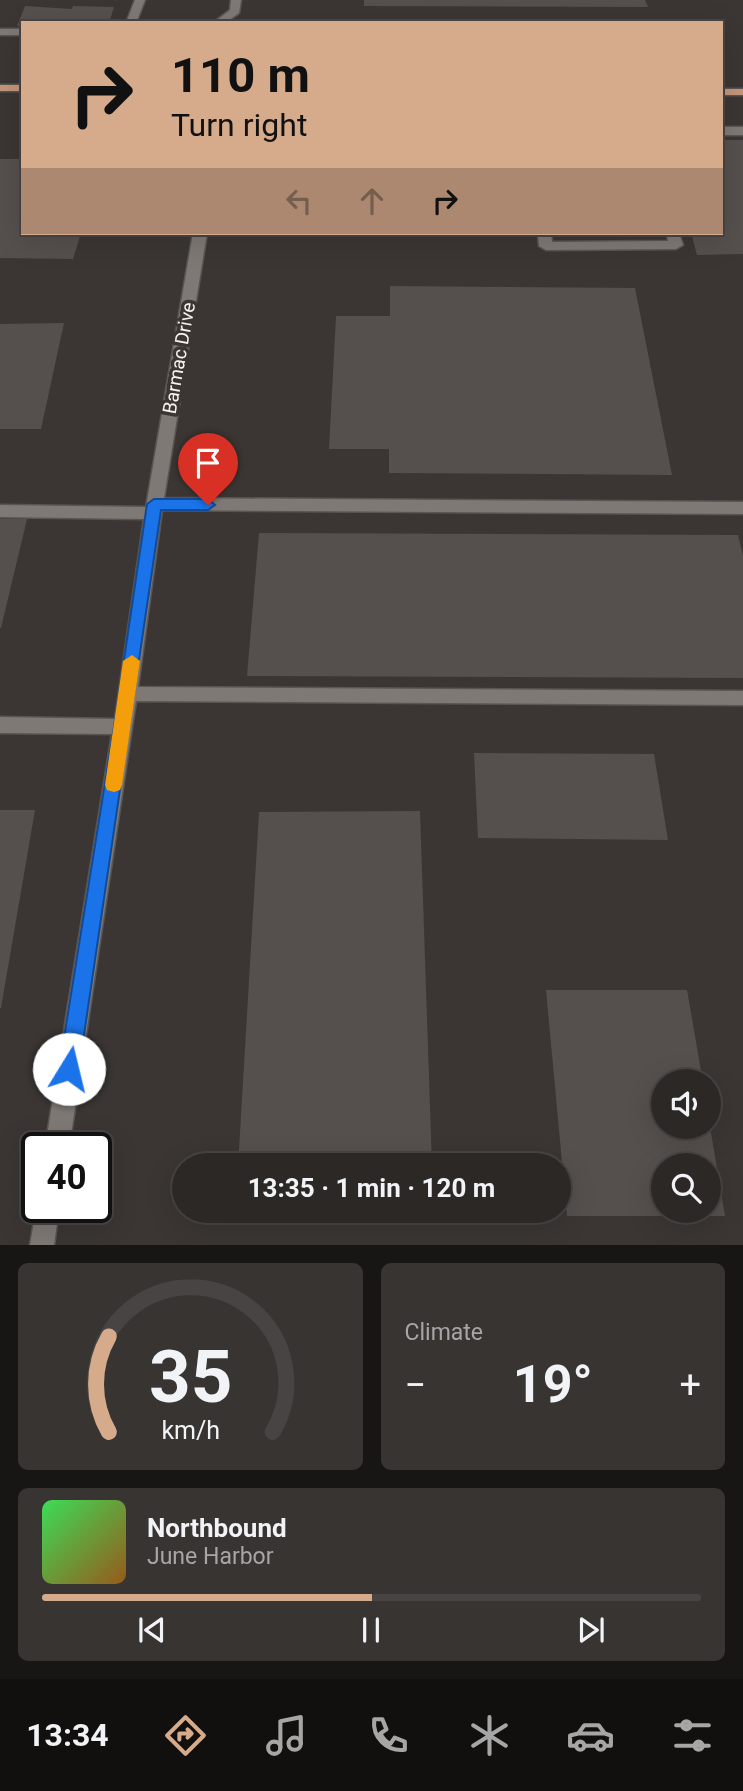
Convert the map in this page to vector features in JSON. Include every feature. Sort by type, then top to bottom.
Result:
[{"type":"main road","points":[[0,88],[21,88]]},
{"type":"main road","points":[[723,92],[743,92]]},
{"type":"street","points":[[132,21],[140,0]]},
{"type":"street","points":[[221,21],[237,9]]},
{"type":"street","points":[[0,32],[21,32]]},
{"type":"street","points":[[723,131],[743,131]]},
{"type":"street","name":"Barmac Drive","points":[[60,1132],[123,727],[153,508],[200,235]]},
{"type":"street","points":[[545,235],[546,246],[676,245],[674,235]]},
{"type":"street","points":[[0,511],[153,508],[743,508]]},
{"type":"street","points":[[127,694],[743,698]]},
{"type":"street","points":[[0,725],[123,727]]},
{"type":"street","points":[[41,1245],[45,1223]]},
{"type":"building","points":[[364,0],[645,0],[648,7],[364,6]]},
{"type":"building","points":[[25,6],[72,9],[73,6],[114,7],[110,21],[21,21],[21,26],[17,26]]},
{"type":"building","points":[[723,140],[743,140],[743,254],[697,255],[692,235],[723,235]]},
{"type":"building","points":[[0,159],[21,159],[21,235],[80,235],[73,259],[0,258]]},
{"type":"building","points":[[557,235],[658,236],[557,236]]},
{"type":"building","points":[[390,286],[635,288],[672,475],[389,473],[389,449],[329,449],[336,316],[390,316]]},
{"type":"building","points":[[64,323],[41,429],[0,429],[0,324]]},
{"type":"building","points":[[0,519],[27,519],[1,628],[0,628]]},
{"type":"building","points":[[259,533],[738,535],[743,556],[743,678],[247,676]]},
{"type":"building","points":[[474,753],[654,754],[668,840],[478,838]]},
{"type":"building","points":[[0,810],[35,810],[1,1008],[0,1008]]},
{"type":"building","points":[[420,811],[432,1153],[239,1153],[259,812]]},
{"type":"building","points":[[546,990],[687,990],[701,1069],[651,1069],[651,1139],[712,1139],[714,1153],[651,1153],[651,1216],[571,1216],[571,1153],[561,1153]]},
{"type":"building","points":[[721,1192],[725,1216],[721,1216]]},
{"type":"slow traffic","points":[[114,785],[132,661]]},
{"type":"route","points":[[69,1069],[123,727],[154,504],[208,505]]}]
